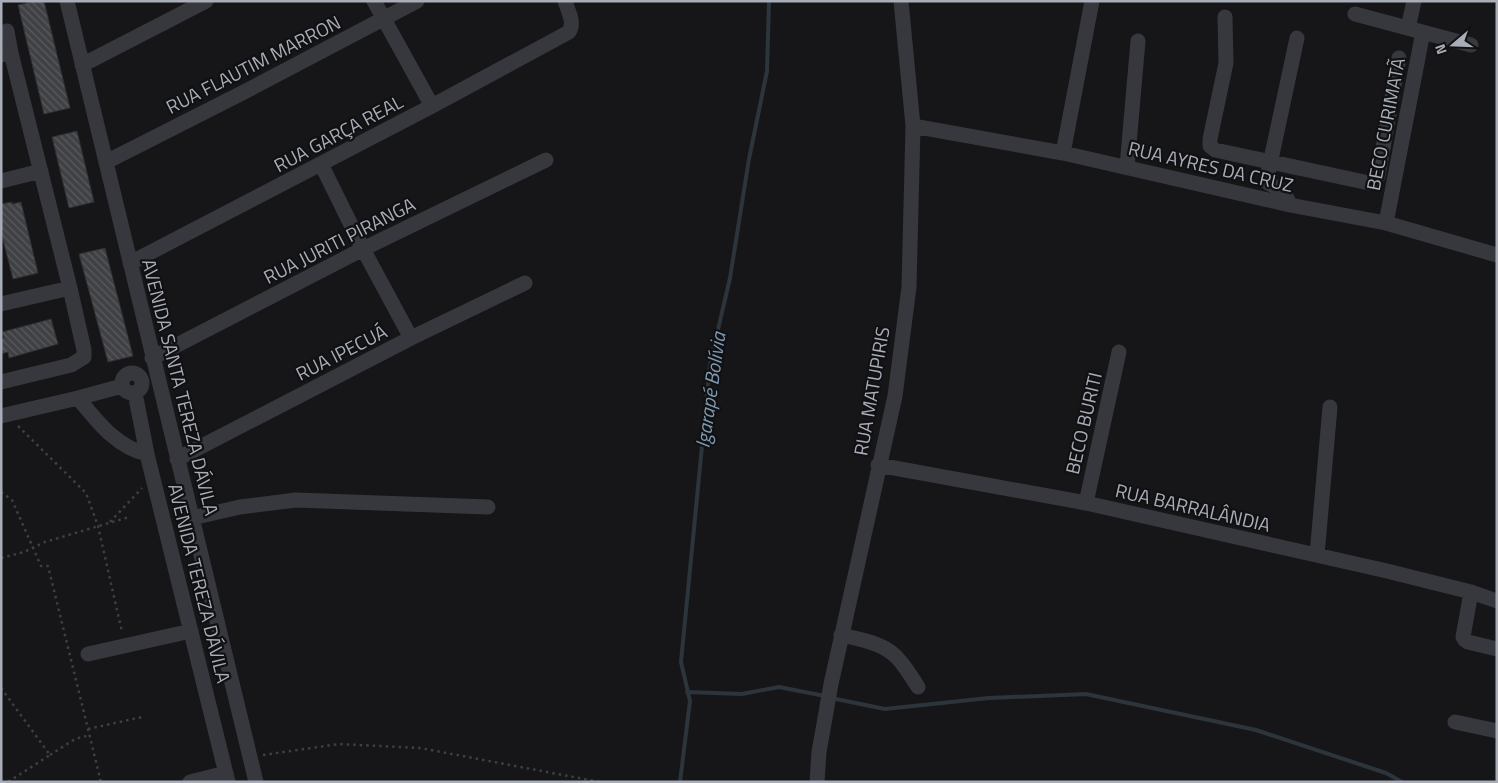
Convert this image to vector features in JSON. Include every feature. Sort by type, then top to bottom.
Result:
[{"type":"street","name":"AVENIDA SANTA TEREZA DÁVILA","points":[[67,1],[256,782]]},
{"type":"street","points":[[82,65],[206,1]]},
{"type":"street","points":[[374,1],[432,106]]},
{"type":"street","name":"RUA FLAUTIM MARRON","points":[[106,162],[417,1]]},
{"type":"street","name":"RUA GARÇA REAL","points":[[130,264],[569,32],[572,20],[565,1]]},
{"type":"street","name":"RUA MATUPIRIS","points":[[817,782],[819,752],[841,636],[895,396],[909,286],[913,126],[901,1]]},
{"type":"street","points":[[1063,153],[1092,1]]},
{"type":"street","name":"BECO CURIMATÃ","points":[[1386,223],[1415,30],[1414,1]]},
{"type":"street","points":[[1355,14],[1472,45]]},
{"type":"street","points":[[1225,17],[1226,63],[1210,146],[1215,150],[1369,183],[1374,182],[1378,176],[1399,58]]},
{"type":"street","points":[[1,382],[71,365],[84,356],[70,288],[41,171],[6,54],[7,32]]},
{"type":"street","points":[[1290,205],[1284,192],[1268,183],[1267,178],[1297,38]]},
{"type":"street","points":[[1127,167],[1138,41]]},
{"type":"street","name":"RUA AYRES DA CRUZ","points":[[913,126],[1063,153],[1290,205],[1386,223],[1497,255]]},
{"type":"street","name":"RUA JURITI PIRANGA","points":[[152,358],[363,249],[546,160]]},
{"type":"street","points":[[321,164],[363,249],[411,338]]},
{"type":"street","points":[[1,181],[41,171]]},
{"type":"street","name":"RUA IPECUÁ","points":[[178,459],[411,338],[525,283]]},
{"type":"street","points":[[1,304],[70,288]]},
{"type":"street","name":"BECO BURITI","points":[[1086,503],[1119,352]]},
{"type":"street","name":"AVENIDA TEREZA DÁVILA","points":[[78,398],[129,389],[153,476],[227,778]]},
{"type":"street","points":[[4,415],[78,398],[113,436],[126,447],[135,452],[147,454]]},
{"type":"street","points":[[1317,555],[1330,407]]},
{"type":"street","name":"RUA BARRALÂNDIA","points":[[878,465],[1086,503],[1317,555],[1471,592],[1497,601]]},
{"type":"street","points":[[192,518],[240,507],[296,500],[488,507]]},
{"type":"street","points":[[1471,592],[1463,637],[1468,642],[1497,649]]},
{"type":"street","points":[[88,654],[191,631]]},
{"type":"street","points":[[841,636],[865,641],[894,654],[918,687]]},
{"type":"street","points":[[1455,722],[1497,731]]},
{"type":"street","points":[[190,782],[227,778]]},
{"type":"path","points":[[4,415],[86,493],[98,526],[125,646]]},
{"type":"path","points":[[109,523],[153,476]]},
{"type":"path","points":[[1,492],[12,500],[41,566],[48,566],[101,782]]},
{"type":"path","points":[[1,558],[33,548],[45,542],[129,517]]},
{"type":"path","points":[[1,688],[50,755]]},
{"type":"path","points":[[88,729],[142,717]]},
{"type":"path","points":[[8,782],[74,739],[90,735]]},
{"type":"path","points":[[250,756],[339,744],[420,748],[600,782]]},
{"type":"building","points":[[27,1],[44,1],[70,108],[44,114],[18,5],[27,3]]},
{"type":"building","points":[[77,131],[94,202],[69,208],[52,137]]},
{"type":"building","points":[[12,202],[12,204],[21,202],[38,273],[13,279],[1,232],[1,204]]},
{"type":"building","points":[[105,248],[133,356],[108,362],[79,254]]},
{"type":"building","points":[[51,319],[58,344],[9,358],[8,352],[1,354],[1,339],[4,338],[2,332]]},
{"type":"waterway","name":"Igarapé Bolívia","points":[[680,782],[690,701],[681,662],[710,364],[730,278],[749,159],[767,71],[769,1]]},
{"type":"waterway","points":[[687,692],[742,694],[779,687],[825,696]]},
{"type":"waterway","points":[[831,698],[885,709],[989,698],[1086,694],[1256,730],[1386,773],[1402,782]]}]
